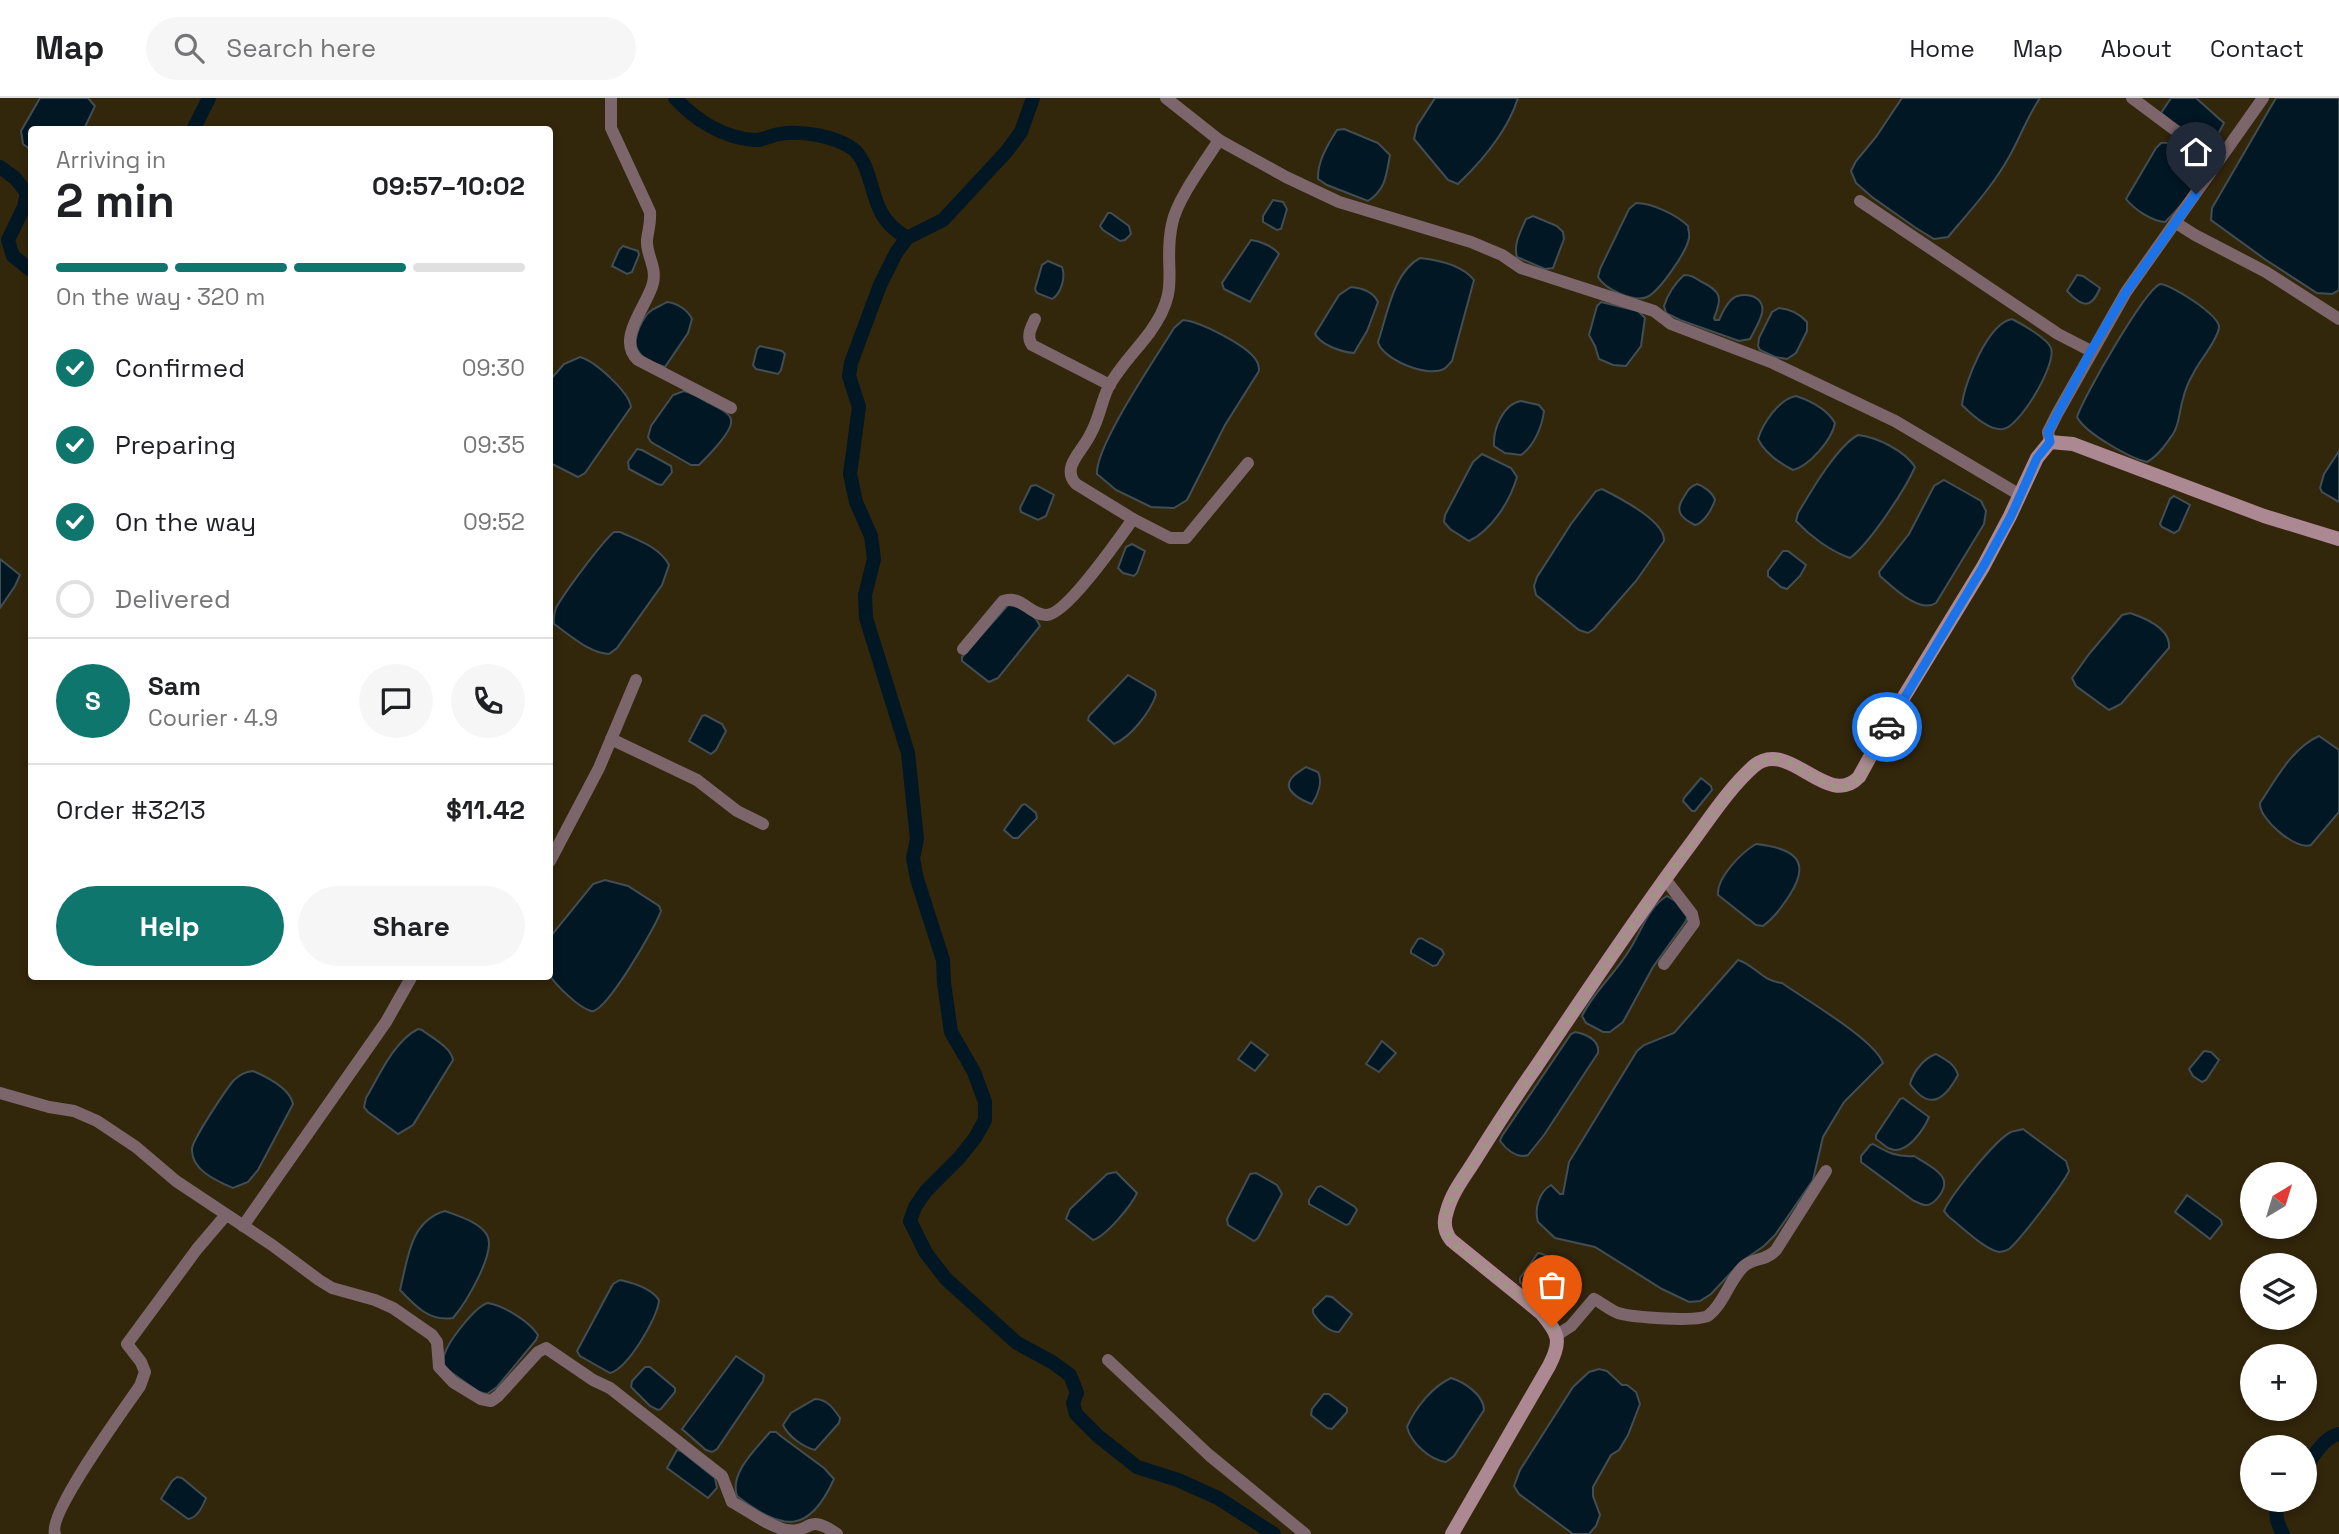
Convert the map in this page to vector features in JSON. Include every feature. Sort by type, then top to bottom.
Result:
[{"type":"street","points":[[611,98],[611,128],[650,212],[651,223],[647,242],[654,268],[653,284],[632,329],[630,349],[638,360],[731,408]]},
{"type":"street","points":[[1166,98],[1219,140],[1286,177],[1339,202],[1471,242],[1502,255],[1521,268],[1654,311],[1671,324],[1773,363],[1895,421],[2021,495]]},
{"type":"street","points":[[2132,98],[2183,136],[2220,158]]},
{"type":"street","points":[[2050,442],[2048,432],[2126,292],[2263,98]]},
{"type":"street","points":[[1219,140],[1172,222],[1171,280],[1165,308],[1110,385],[1090,436],[1069,472],[1070,478],[1076,484],[1133,519],[1171,538],[1186,538],[1248,463]]},
{"type":"street","points":[[1860,201],[2057,334],[2091,351]]},
{"type":"street","points":[[2176,223],[2266,272],[2339,319]]},
{"type":"street","points":[[1035,319],[1029,331],[1032,345],[1110,385]]},
{"type":"street","points":[[1452,1534],[1558,1345],[1557,1335],[1541,1313],[1451,1240],[1446,1231],[1445,1219],[1456,1190],[1498,1123],[1665,879],[1741,779],[1762,761],[1777,759],[1841,787],[1852,784],[1859,777],[1897,708],[1983,567],[2037,458],[2050,442]]},
{"type":"street","points":[[2050,442],[2064,442],[2084,448],[2264,516],[2339,539]]},
{"type":"street","points":[[963,649],[1003,601],[1015,600],[1043,615],[1050,615],[1058,610],[1100,564],[1133,519]]},
{"type":"street","points":[[553,855],[580,805],[636,680]]},
{"type":"street","points":[[611,739],[697,780],[737,811],[763,824]]},
{"type":"street","points":[[1664,964],[1694,923],[1692,914],[1665,879]]},
{"type":"street","points":[[243,1226],[387,1021],[410,980]]},
{"type":"street","points":[[0,1093],[74,1111],[97,1121],[136,1147],[176,1181],[332,1288],[393,1308],[432,1335],[437,1342],[439,1367],[443,1373],[481,1399],[491,1401],[498,1396],[538,1352],[546,1348],[593,1380],[610,1388],[722,1476],[732,1502],[783,1530],[795,1531],[817,1523],[837,1534]]},
{"type":"street","points":[[1557,1335],[1572,1326],[1594,1299],[1618,1313],[1670,1319],[1705,1319],[1713,1312],[1744,1266],[1773,1254],[1826,1171]]},
{"type":"street","points":[[55,1534],[53,1529],[63,1505],[89,1460],[140,1385],[145,1372],[141,1362],[127,1345],[197,1249],[226,1215]]},
{"type":"street","points":[[1108,1360],[1209,1455],[1305,1534]]},
{"type":"water","points":[[40,98],[88,98],[95,106],[85,126],[28,126],[28,148],[23,144],[21,131]]},
{"type":"water","points":[[1435,98],[1518,98],[1508,122],[1493,144],[1458,184],[1448,180],[1414,139],[1417,126]]},
{"type":"water","points":[[1902,98],[2040,98],[2003,168],[1948,237],[1934,239],[1916,228],[1856,183],[1851,171]]},
{"type":"water","points":[[2171,98],[2196,98],[2224,123],[2217,136],[2211,142],[2206,142],[2173,123],[2161,113]]},
{"type":"water","points":[[2276,98],[2339,98],[2339,290],[2332,294],[2317,293],[2211,220],[2212,208]]},
{"type":"water","points":[[1344,129],[1378,143],[1390,155],[1382,187],[1368,201],[1318,179],[1319,166],[1327,147],[1337,130]]},
{"type":"water","points":[[2161,143],[2186,150],[2202,163],[2204,168],[2187,197],[2165,222],[2143,214],[2126,199]]},
{"type":"water","points":[[1273,200],[1283,202],[1287,209],[1281,229],[1277,230],[1263,222],[1263,216]]},
{"type":"water","points":[[1636,203],[1664,210],[1688,226],[1689,235],[1687,244],[1672,270],[1652,293],[1641,298],[1620,294],[1598,277],[1629,209]]},
{"type":"water","points":[[1108,213],[1129,226],[1131,234],[1125,240],[1120,241],[1100,226]]},
{"type":"water","points":[[1533,216],[1557,226],[1563,232],[1564,239],[1553,268],[1545,269],[1517,257],[1516,247],[1520,233],[1526,219]]},
{"type":"water","points":[[1251,240],[1274,249],[1279,254],[1250,302],[1224,289],[1222,283]]},
{"type":"water","points":[[623,246],[638,251],[639,255],[632,272],[627,274],[612,266]]},
{"type":"water","points":[[1420,258],[1457,267],[1474,280],[1452,361],[1444,369],[1436,371],[1417,369],[1396,360],[1381,348],[1378,342],[1397,284],[1403,273]]},
{"type":"water","points":[[1048,261],[1062,267],[1063,271],[1060,289],[1052,299],[1037,293],[1035,289],[1042,265]]},
{"type":"water","points":[[1684,275],[1694,277],[1716,292],[1719,305],[1715,320],[1719,320],[1735,297],[1746,295],[1757,298],[1762,313],[1750,339],[1739,341],[1666,313],[1664,306],[1667,297]]},
{"type":"water","points":[[2077,275],[2100,288],[2090,303],[2082,303],[2067,291]]},
{"type":"water","points":[[2160,284],[2194,301],[2211,315],[2219,327],[2187,386],[2175,430],[2162,450],[2147,462],[2109,444],[2089,430],[2077,417],[2129,324],[2141,305]]},
{"type":"water","points":[[1351,287],[1367,291],[1378,302],[1367,331],[1354,353],[1332,347],[1315,334],[1339,295]]},
{"type":"water","points":[[667,302],[682,308],[692,319],[688,333],[665,367],[642,356],[637,349],[636,339],[642,322],[649,313]]},
{"type":"water","points":[[1601,302],[1638,311],[1645,318],[1641,346],[1626,366],[1613,365],[1599,359],[1589,335],[1597,306]]},
{"type":"water","points":[[1779,308],[1795,312],[1807,322],[1807,331],[1796,353],[1787,359],[1775,357],[1760,350],[1758,346],[1759,338],[1772,312]]},
{"type":"water","points":[[2012,319],[2045,340],[2051,348],[2051,356],[2043,380],[2027,407],[2010,426],[1998,429],[1981,421],[1962,405],[1972,369],[1986,342],[2003,323]]},
{"type":"water","points":[[1183,320],[1211,329],[1234,341],[1256,360],[1259,371],[1225,425],[1187,500],[1174,508],[1151,507],[1116,490],[1097,474],[1099,461],[1128,401],[1174,328]]},
{"type":"water","points":[[760,346],[785,354],[778,374],[756,369],[753,365]]},
{"type":"water","points":[[580,357],[594,364],[624,393],[631,407],[585,473],[578,477],[553,464],[553,377],[564,364]]},
{"type":"water","points":[[684,391],[722,410],[731,420],[724,437],[699,465],[691,465],[651,442],[648,437],[651,426],[673,395]]},
{"type":"water","points":[[1796,396],[1818,406],[1835,423],[1819,451],[1793,470],[1773,457],[1758,439],[1772,413]]},
{"type":"water","points":[[1521,401],[1539,405],[1544,411],[1537,436],[1521,455],[1505,453],[1494,446],[1497,425],[1509,407]]},
{"type":"water","points":[[1858,435],[1890,446],[1915,467],[1886,516],[1850,558],[1821,542],[1796,521],[1798,513],[1825,471],[1841,449]]},
{"type":"water","points":[[637,449],[671,466],[672,472],[662,485],[629,469],[628,462]]},
{"type":"water","points":[[2339,451],[2339,502],[2320,488],[2324,474]]},
{"type":"water","points":[[1482,454],[1511,468],[1517,477],[1499,514],[1485,530],[1469,541],[1450,529],[1444,522],[1445,515],[1473,462]]},
{"type":"water","points":[[1944,480],[1981,501],[1986,511],[1984,524],[1936,603],[1922,605],[1899,592],[1880,576],[1879,572],[1909,534],[1934,486]]},
{"type":"water","points":[[1697,484],[1708,490],[1715,500],[1704,519],[1695,525],[1686,520],[1679,510],[1689,489]]},
{"type":"water","points":[[1036,485],[1054,495],[1046,516],[1038,520],[1021,512],[1020,508],[1031,486]]},
{"type":"water","points":[[1602,489],[1649,518],[1663,533],[1664,541],[1636,581],[1588,633],[1579,630],[1536,595],[1534,586],[1571,524],[1596,491]]},
{"type":"water","points":[[2174,496],[2190,505],[2179,530],[2174,533],[2160,524],[2170,499]]},
{"type":"water","points":[[614,532],[620,532],[648,545],[660,553],[669,565],[662,585],[617,648],[609,654],[580,643],[554,624],[554,618],[556,608],[567,591],[592,556]]},
{"type":"water","points":[[1132,544],[1145,551],[1134,576],[1123,573],[1118,568],[1126,547]]},
{"type":"water","points":[[1783,551],[1788,551],[1806,565],[1800,576],[1787,589],[1768,576],[1768,571]]},
{"type":"water","points":[[0,559],[20,575],[0,608]]},
{"type":"water","points":[[1008,605],[1027,611],[1040,626],[998,678],[989,682],[962,661],[962,657]]},
{"type":"water","points":[[2130,613],[2149,621],[2161,630],[2169,641],[2169,648],[2121,704],[2109,710],[2076,686],[2072,678],[2122,615]]},
{"type":"water","points":[[1128,675],[1155,691],[1156,695],[1139,723],[1127,736],[1114,744],[1088,720]]},
{"type":"water","points":[[705,715],[722,724],[726,731],[711,754],[689,741]]},
{"type":"water","points":[[2319,736],[2339,750],[2339,812],[2311,845],[2304,846],[2279,832],[2265,817],[2260,803],[2293,756],[2309,741]]},
{"type":"water","points":[[1306,767],[1318,772],[1320,780],[1312,804],[1295,795],[1289,788],[1292,777]]},
{"type":"water","points":[[1701,778],[1712,790],[1695,811],[1692,811],[1683,801]]},
{"type":"water","points":[[1025,804],[1036,813],[1037,818],[1018,838],[1013,838],[1004,830]]},
{"type":"water","points":[[1756,844],[1789,853],[1799,865],[1796,884],[1789,896],[1771,920],[1763,926],[1756,925],[1718,895],[1718,888],[1725,874],[1737,859]]},
{"type":"water","points":[[605,880],[628,886],[659,906],[661,911],[618,985],[598,1008],[591,1011],[575,1001],[553,979],[553,933],[593,884]]},
{"type":"water","points":[[1667,896],[1675,901],[1687,917],[1686,921],[1653,967],[1623,1022],[1610,1032],[1603,1032],[1586,1023],[1582,1016],[1587,1007],[1624,958],[1650,913]]},
{"type":"water","points":[[1421,938],[1442,950],[1444,954],[1437,965],[1433,966],[1411,953]]},
{"type":"water","points":[[1738,960],[1770,980],[1782,983],[1838,1020],[1867,1043],[1883,1063],[1844,1102],[1823,1137],[1813,1180],[1775,1235],[1741,1262],[1711,1294],[1700,1301],[1689,1302],[1662,1289],[1595,1247],[1555,1238],[1538,1222],[1537,1206],[1543,1192],[1551,1185],[1563,1194],[1569,1162],[1637,1051],[1644,1045],[1674,1033]]},
{"type":"water","points":[[418,1029],[445,1047],[453,1060],[413,1125],[398,1134],[364,1107],[366,1098],[388,1060],[402,1042]]},
{"type":"water","points":[[1575,1032],[1595,1041],[1598,1053],[1528,1155],[1516,1155],[1500,1141],[1502,1136],[1571,1034]]},
{"type":"water","points":[[1382,1041],[1396,1053],[1379,1072],[1366,1064]]},
{"type":"water","points":[[1251,1042],[1268,1055],[1255,1071],[1238,1059]]},
{"type":"water","points":[[2204,1051],[2211,1052],[2219,1060],[2202,1082],[2193,1076],[2189,1069]]},
{"type":"water","points":[[1936,1054],[1952,1065],[1958,1075],[1942,1096],[1931,1100],[1917,1093],[1910,1084],[1920,1066]]},
{"type":"water","points":[[253,1071],[283,1089],[293,1104],[258,1170],[248,1182],[233,1188],[200,1169],[192,1149],[203,1125],[234,1080]]},
{"type":"water","points":[[1903,1098],[1929,1117],[1909,1145],[1897,1150],[1891,1149],[1876,1139],[1876,1135]]},
{"type":"water","points":[[2023,1129],[2066,1161],[2069,1171],[2022,1235],[2009,1249],[1999,1252],[1980,1242],[1944,1211],[1964,1181],[1995,1145],[2011,1132]]},
{"type":"water","points":[[1873,1144],[1893,1154],[1914,1156],[1936,1170],[1944,1181],[1939,1197],[1928,1205],[1914,1201],[1861,1162],[1861,1156]]},
{"type":"water","points":[[1116,1172],[1137,1193],[1118,1220],[1093,1240],[1066,1219],[1070,1209],[1107,1174]]},
{"type":"water","points":[[1256,1173],[1277,1185],[1282,1194],[1254,1241],[1228,1225],[1227,1219],[1250,1174]]},
{"type":"water","points":[[1321,1186],[1355,1207],[1357,1210],[1349,1224],[1346,1225],[1309,1204],[1317,1187]]},
{"type":"water","points":[[2187,1195],[2221,1220],[2222,1224],[2210,1239],[2175,1212]]},
{"type":"water","points":[[445,1211],[479,1226],[487,1235],[489,1243],[484,1265],[472,1290],[453,1318],[445,1319],[424,1312],[400,1290],[417,1232],[433,1216]]},
{"type":"water","points":[[1538,1253],[1551,1259],[1560,1271],[1537,1295],[1532,1294],[1520,1282],[1520,1278]]},
{"type":"water","points":[[620,1280],[647,1289],[659,1300],[653,1318],[633,1353],[610,1373],[580,1356],[577,1351],[613,1284]]},
{"type":"water","points":[[1326,1296],[1332,1297],[1352,1314],[1339,1332],[1321,1323],[1313,1313],[1313,1309]]},
{"type":"water","points":[[488,1303],[516,1315],[538,1335],[497,1387],[487,1394],[479,1392],[445,1368],[444,1356],[462,1326]]},
{"type":"water","points":[[736,1356],[764,1375],[763,1381],[717,1449],[712,1452],[682,1429]]},
{"type":"water","points":[[645,1367],[650,1367],[675,1388],[675,1392],[661,1409],[650,1406],[631,1387],[632,1381]]},
{"type":"water","points":[[1599,1369],[1607,1371],[1622,1385],[1627,1385],[1636,1392],[1640,1404],[1628,1435],[1619,1450],[1611,1455],[1593,1487],[1593,1496],[1600,1515],[1596,1526],[1589,1534],[1573,1534],[1519,1494],[1514,1486],[1520,1470],[1573,1387],[1589,1372]]},
{"type":"water","points":[[1451,1378],[1477,1394],[1484,1410],[1454,1456],[1446,1462],[1422,1450],[1407,1427],[1425,1398]]},
{"type":"water","points":[[1324,1394],[1329,1394],[1347,1408],[1347,1412],[1332,1429],[1311,1415],[1312,1409]]},
{"type":"water","points":[[815,1399],[827,1403],[840,1418],[839,1423],[815,1450],[796,1441],[783,1425],[791,1413]]},
{"type":"water","points":[[770,1432],[776,1432],[824,1468],[834,1479],[815,1510],[794,1522],[768,1516],[737,1496],[740,1470]]},
{"type":"water","points":[[677,1450],[715,1478],[717,1488],[708,1498],[667,1468]]},
{"type":"water","points":[[177,1477],[182,1478],[206,1498],[199,1511],[188,1519],[161,1499]]},
{"type":"waterway","points":[[195,126],[209,98]]},
{"type":"waterway","points":[[675,98],[701,120],[721,132],[743,139],[757,140],[788,133],[828,137],[846,144],[863,161],[883,216],[907,238]]},
{"type":"waterway","points":[[1033,98],[1021,132],[1007,151],[943,220],[907,238],[896,253],[880,285],[851,363],[849,376],[859,407],[850,474],[856,502],[871,536],[874,559],[865,595],[866,618],[908,753],[917,839],[913,858],[943,960],[951,1032],[974,1072],[985,1102],[985,1120],[975,1138],[926,1191],[915,1207],[910,1221],[926,1253],[946,1279],[1017,1343],[1070,1375],[1077,1393],[1073,1403],[1076,1414],[1098,1436],[1137,1467],[1178,1480],[1218,1498],[1274,1534]]},
{"type":"waterway","points":[[0,167],[15,178],[27,193],[24,207],[8,240],[13,256],[28,268]]},
{"type":"waterway","points":[[2317,1452],[2324,1443],[2339,1434]]},
{"type":"waterway","points":[[2277,1512],[2283,1534]]},
{"type":"way so far","points":[[1552,1327],[1541,1313],[1448,1237],[1445,1219],[1456,1190],[1650,898],[1741,779],[1762,761],[1777,759],[1829,784],[1841,787],[1852,784],[1866,767],[1887,727]]},
{"type":"route","points":[[1887,727],[1983,567],[2037,458],[2050,442],[2048,432],[2091,351],[2126,292],[2196,194]]}]
